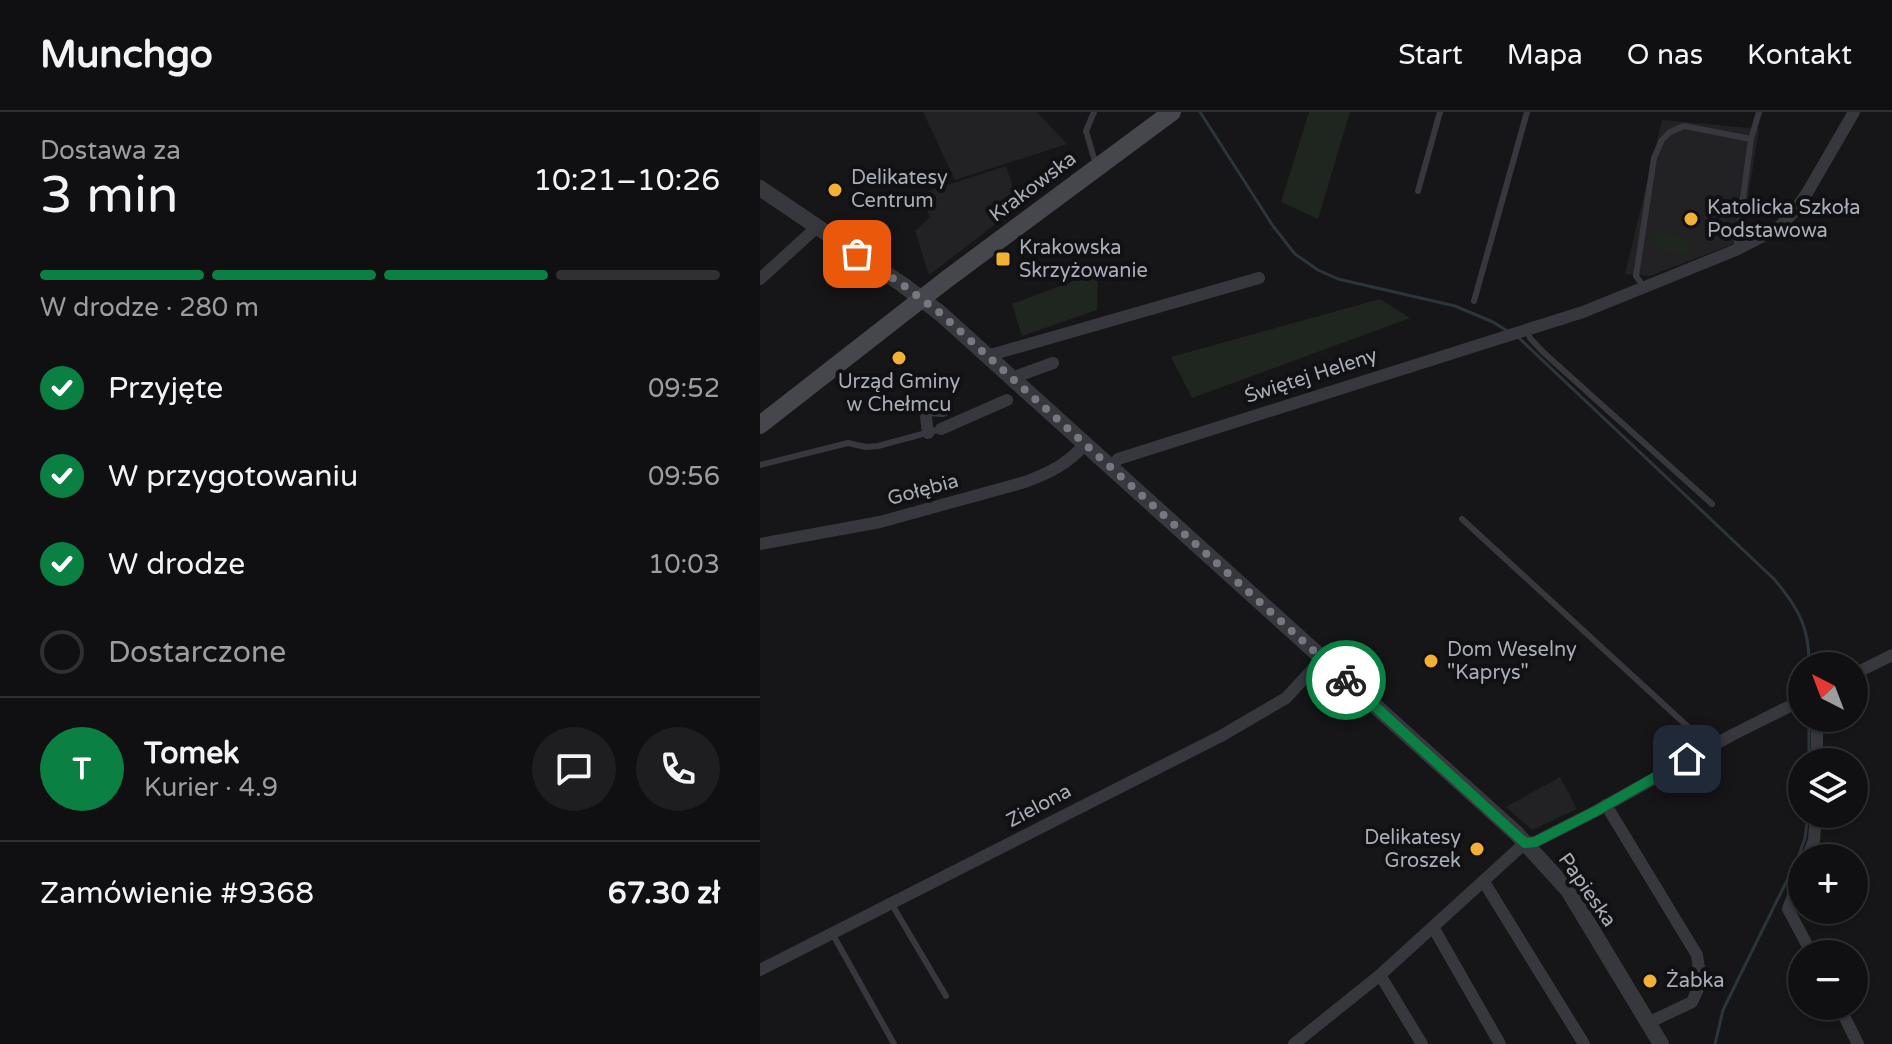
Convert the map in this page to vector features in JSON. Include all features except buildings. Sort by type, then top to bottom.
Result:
[{"type":"main road","name":"Krakowska","points":[[760,425],[1168,113]]},
{"type":"street","name":"Świętej Heleny","points":[[1111,467],[1118,459],[1583,312],[1736,250],[1781,225],[1793,213],[1854,112]]},
{"type":"street","name":"Papieska","points":[[760,188],[940,313],[1525,843],[1568,890],[1661,1044]]},
{"type":"street","points":[[760,279],[817,227]]},
{"type":"street","points":[[987,356],[1259,278]]},
{"type":"street","points":[[1020,375],[1053,363]]},
{"type":"street","points":[[943,411],[928,413],[935,431],[1007,400]]},
{"type":"street","name":"Gołębia","points":[[760,544],[880,522],[1025,482],[1068,462],[1085,444]]},
{"type":"street","points":[[1868,667],[1892,655]]},
{"type":"street","name":"Zielona","points":[[760,970],[1270,709],[1293,693],[1322,659]]},
{"type":"street","points":[[1302,1042],[1525,843],[1535,842],[1788,707]]},
{"type":"street","points":[[1606,805],[1697,955],[1701,982],[1692,1002],[1648,1023]]},
{"type":"street","points":[[1484,882],[1584,1044]]},
{"type":"street","points":[[1433,927],[1500,1044]]},
{"type":"street","points":[[1380,975],[1422,1044]]},
{"type":"street","points":[[1846,1020],[1858,1044]]},
{"type":"lane","points":[[1094,112],[1086,131],[1097,168]]},
{"type":"lane","points":[[1418,191],[1440,112]]},
{"type":"lane","points":[[1474,301],[1527,112]]},
{"type":"lane","points":[[1736,250],[1751,139],[1759,112]]},
{"type":"lane","points":[[1644,287],[1636,276],[1654,158],[1662,140],[1670,132],[1684,126],[1751,139]]},
{"type":"lane","points":[[1524,329],[1543,352],[1712,504]]},
{"type":"lane","points":[[760,465],[848,443],[878,446],[935,431]]},
{"type":"lane","points":[[1462,519],[1710,747]]},
{"type":"lane","points":[[891,903],[946,996]]},
{"type":"lane","points":[[832,933],[894,1044]]},
{"type":"shaded area","points":[[923,112],[1037,112],[1067,144],[955,180]]},
{"type":"shaded area","points":[[1309,112],[1350,112],[1318,219],[1281,202]]},
{"type":"shaded area","name":"Katolicka Szkoła Podstawowa","points":[[1662,120],[1759,129],[1741,241],[1650,276],[1625,274]]},
{"type":"shaded area","points":[[1006,166],[1019,206],[929,275],[915,231],[930,217],[920,194]]},
{"type":"shaded area","points":[[1656,232],[1691,238],[1688,255],[1653,249]]},
{"type":"shaded area","points":[[1098,272],[1097,310],[1022,336],[1012,304]]},
{"type":"shaded area","points":[[1380,299],[1410,318],[1192,398],[1171,357]]},
{"type":"shaded area","points":[[1560,777],[1577,809],[1532,830],[1506,807]]},
{"type":"waterway","points":[[1200,112],[1273,226],[1295,254],[1338,279],[1455,306],[1509,332]]},
{"type":"waterway","points":[[1519,338],[1774,579],[1801,619],[1809,652]]},
{"type":"waterway","points":[[1809,732],[1809,748]]},
{"type":"waterway","points":[[1715,1044],[1723,1010],[1798,858],[1806,828]]},
{"type":"way so far","points":[[857,254],[940,313],[1346,680]]},
{"type":"place","name":"Delikatesy Centrum","points":[[835,190]]},
{"type":"place","name":"Katolicka Szkoła Podstawowa","points":[[1691,219]]},
{"type":"place","name":"Krakowska Skrzyżowanie","points":[[1003,259]]},
{"type":"place","name":"Urząd Gminy w Chełmcu","points":[[899,358]]},
{"type":"place","name":"Dom Weselny \"Kaprys\"","points":[[1431,661]]},
{"type":"place","name":"Delikatesy Groszek","points":[[1477,849]]},
{"type":"place","name":"Żabka","points":[[1650,981]]},
{"type":"route","points":[[1346,680],[1525,843],[1535,842],[1596,811],[1687,759]]}]
